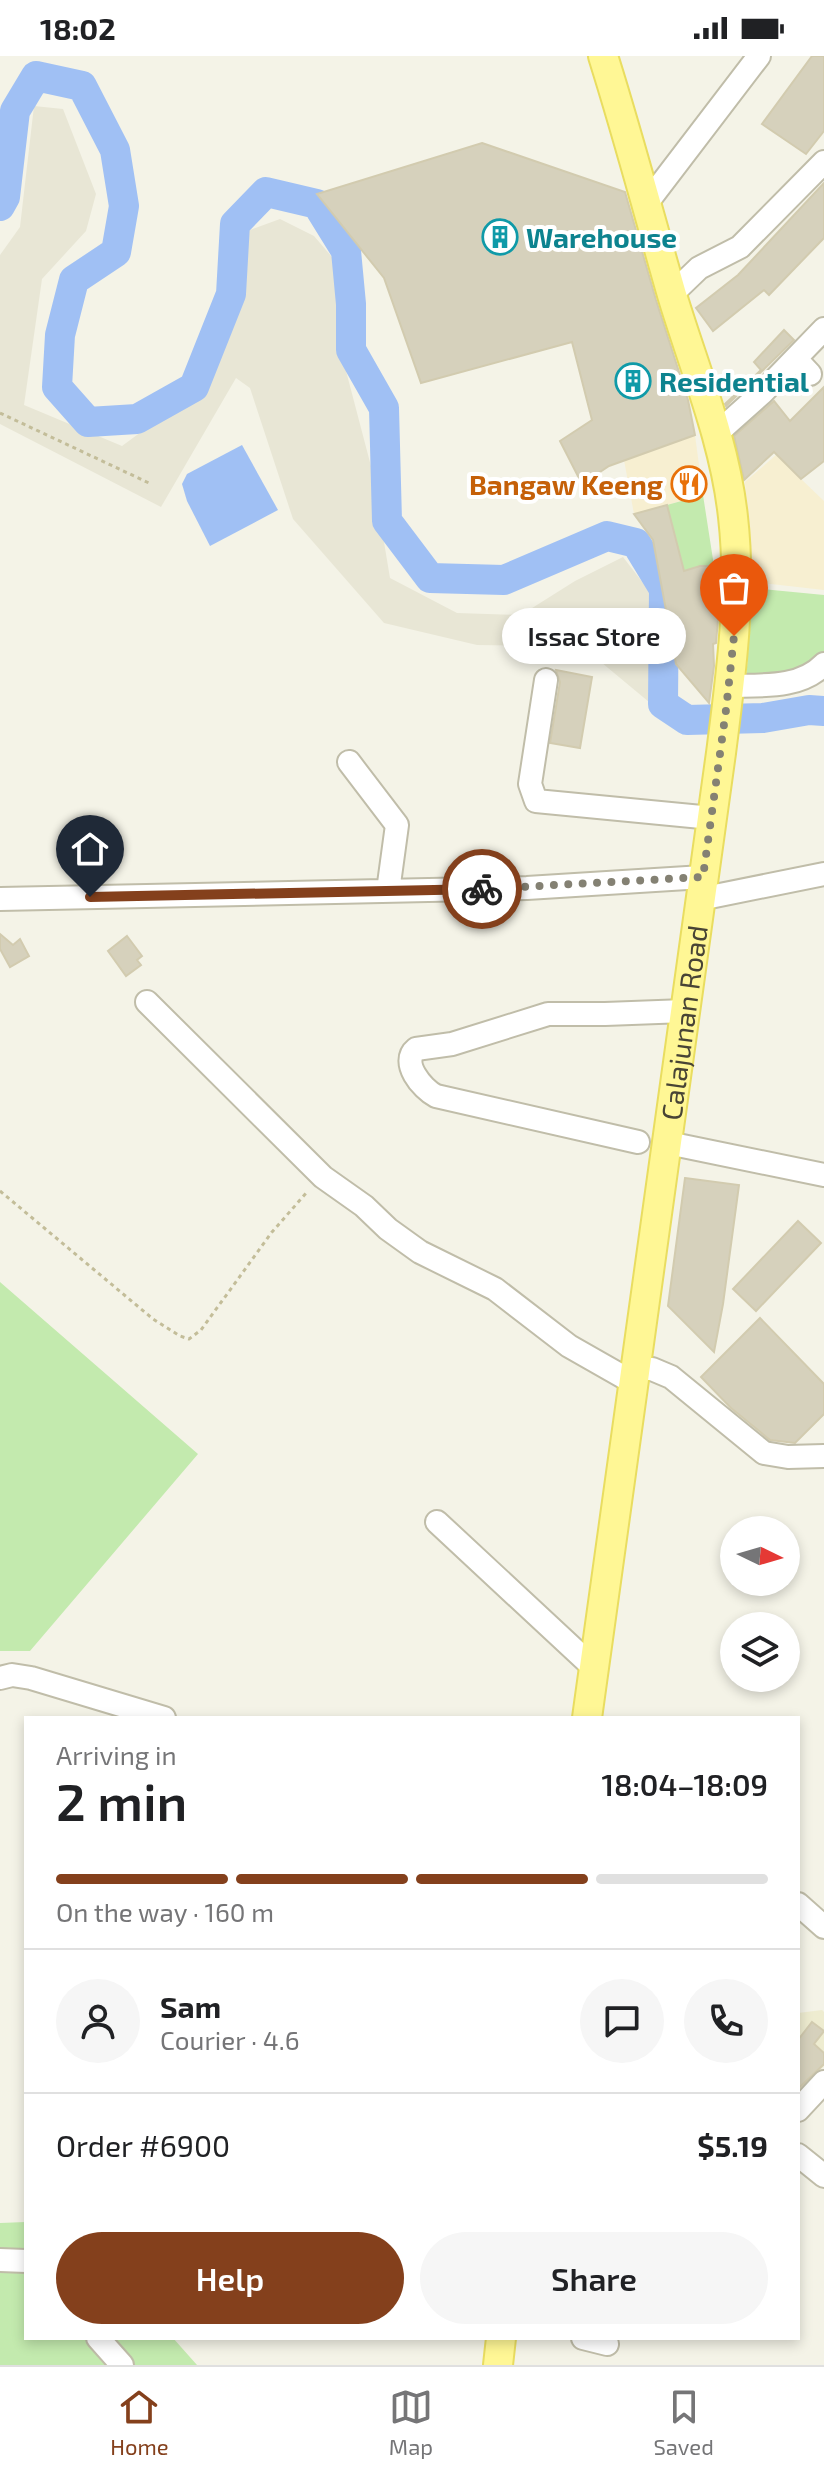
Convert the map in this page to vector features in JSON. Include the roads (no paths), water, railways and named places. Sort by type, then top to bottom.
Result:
[{"type":"main road","name":"Calajunan Road","points":[[587,1716],[721,753],[736,611],[733,515],[716,434],[603,56]]},
{"type":"street","points":[[646,204],[759,56]]},
{"type":"street","points":[[672,294],[699,268],[740,247],[824,162]]},
{"type":"street","points":[[716,434],[803,367],[824,329]]},
{"type":"street","points":[[728,698],[813,676],[824,664]]},
{"type":"street","points":[[546,680],[530,784],[536,801],[712,818]]},
{"type":"street","points":[[349,762],[397,825],[388,891]]},
{"type":"street","points":[[0,899],[527,888],[702,888],[824,874]]},
{"type":"street","points":[[147,1002],[323,1177],[420,1252],[495,1289],[569,1346],[635,1376],[652,1369],[671,1377],[764,1453],[788,1457],[824,1456]]},
{"type":"street","points":[[638,1142],[436,1096],[428,1092],[417,1077],[409,1063],[410,1056],[416,1049],[462,1041],[548,1014],[685,1011]]},
{"type":"street","points":[[668,1143],[824,1175]]},
{"type":"street","points":[[437,1522],[594,1668]]},
{"type":"street","points":[[0,1678],[12,1675],[31,1678],[157,1716]]},
{"type":"street","points":[[800,1906],[824,1927]]},
{"type":"street","points":[[800,2108],[824,2082]]},
{"type":"street","points":[[800,2157],[824,2176]]},
{"type":"street","points":[[0,2260],[24,2261]]},
{"type":"street","points":[[591,2340],[607,2344]]},
{"type":"water","points":[[242,445],[278,510],[210,546],[187,501],[182,484],[187,474]]},
{"type":"waterway","points":[[0,206],[5,197],[15,111],[36,76],[82,86],[115,150],[124,206],[116,252],[74,280],[60,335],[57,387],[88,422],[137,419],[194,387],[231,294],[235,224],[266,192],[317,204],[346,251],[351,350],[384,408],[387,521],[430,578],[504,580],[607,536],[636,543],[664,589],[663,704],[687,720],[763,718],[809,710],[824,711]]},
{"type":"place","name":"Warehouse","points":[[500,237]]},
{"type":"place","name":"Residential","points":[[633,381]]},
{"type":"place","name":"Bangaw Keeng","points":[[689,484]]},
{"type":"place","name":"Issac Store","points":[[734,636]]}]
